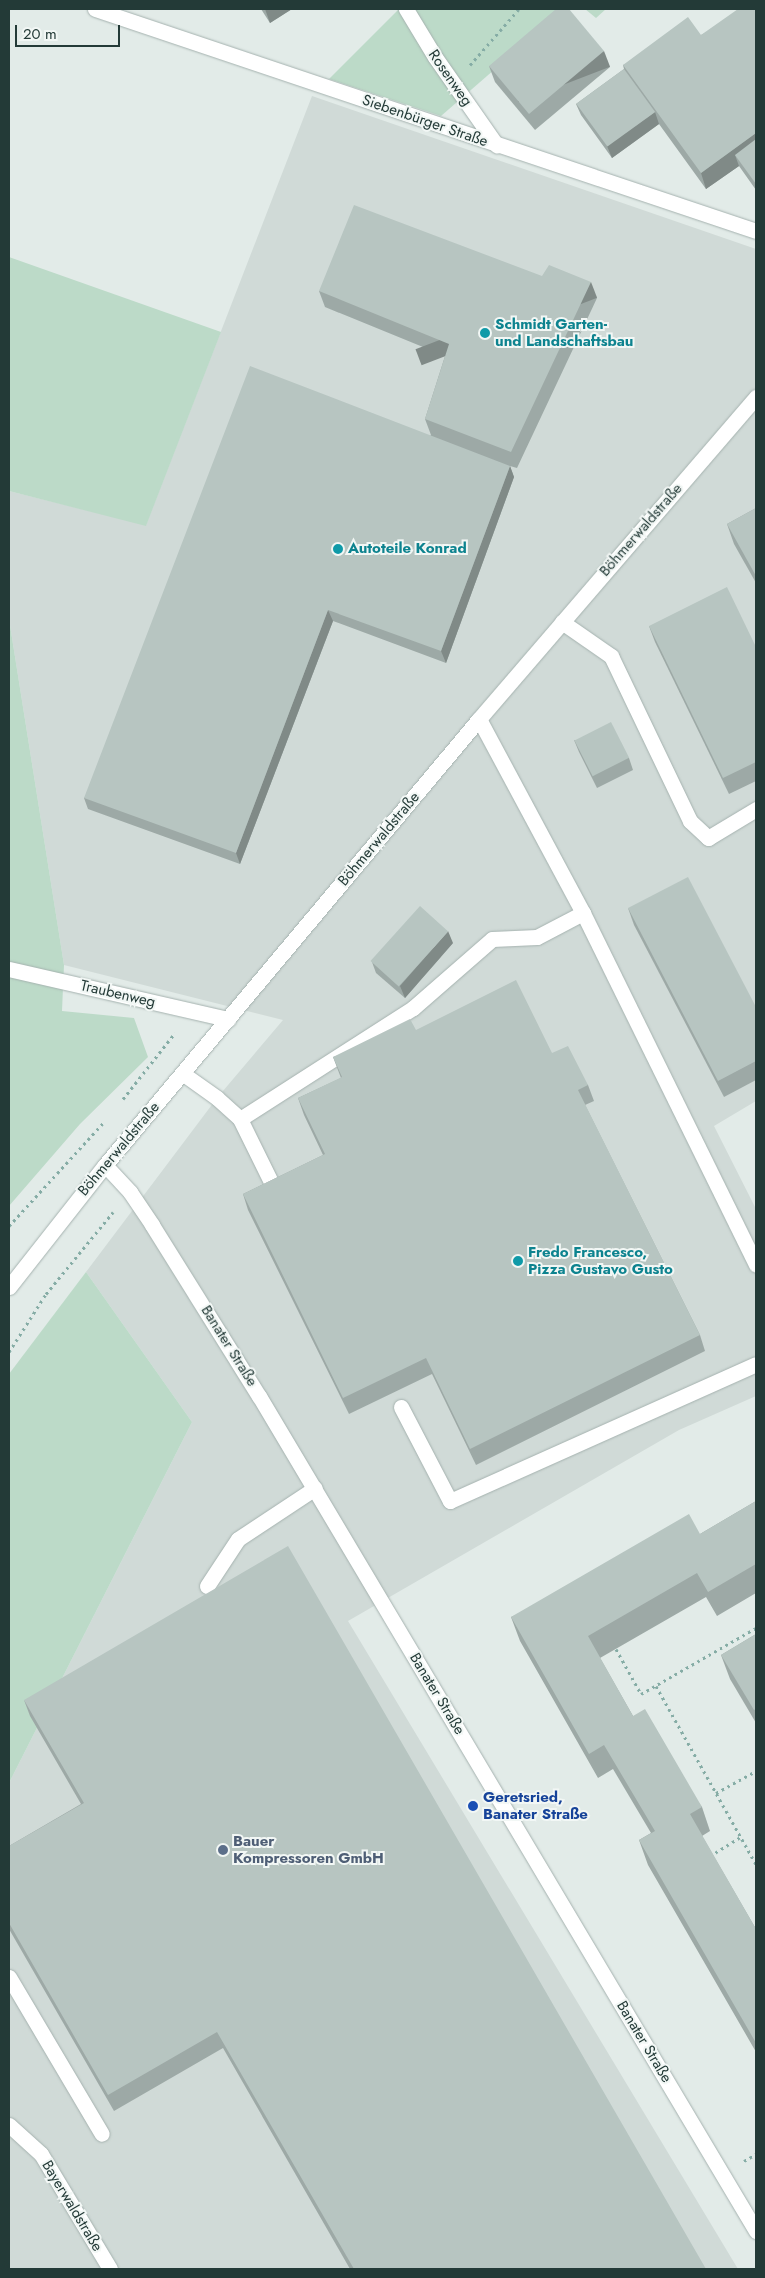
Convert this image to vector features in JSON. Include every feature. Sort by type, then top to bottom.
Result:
[{"type":"street","name":"Siebenbürger Straße","points":[[96,9],[497,146],[756,231]]},
{"type":"street","name":"Rosenweg","points":[[406,9],[435,57],[497,146]]},
{"type":"street","name":"Böhmerwaldstraße","points":[[9,1286],[105,1165],[479,719],[756,397]]},
{"type":"street","points":[[562,622],[611,656],[690,821],[708,838],[756,810]]},
{"type":"street","points":[[479,719],[583,914],[756,1265]]},
{"type":"street","points":[[240,1119],[413,1008],[492,939],[537,937],[583,914]]},
{"type":"street","name":"Traubenweg","points":[[9,969],[228,1020]]},
{"type":"street","points":[[182,1073],[217,1098],[240,1119],[274,1186]]},
{"type":"street","name":"Banater Straße","points":[[105,1165],[130,1192],[216,1324],[756,2231]]},
{"type":"street","points":[[401,1407],[450,1501],[756,1364]]},
{"type":"street","points":[[207,1586],[238,1539],[315,1488]]},
{"type":"street","points":[[9,1978],[102,2134]]},
{"type":"street","name":"Bayerwaldstraße","points":[[9,2125],[41,2154],[110,2269]]},
{"type":"path","points":[[454,83],[519,9]]},
{"type":"path","points":[[119,1104],[192,1011]]},
{"type":"path","points":[[9,1226],[107,1119]]},
{"type":"path","points":[[9,1352],[46,1294],[130,1192]]},
{"type":"path","points":[[616,1649],[642,1694],[756,1628]]},
{"type":"path","points":[[656,1686],[756,1864]]},
{"type":"path","points":[[716,1793],[756,1770]]},
{"type":"path","points":[[709,1856],[741,1837]]},
{"type":"shaded area","points":[[312,96],[756,249],[756,1101],[714,1126],[756,1209],[756,1396],[679,1430],[348,1621],[738,2269],[9,2269],[9,1783],[192,1422],[86,1272],[217,1098],[283,1020],[64,965],[9,619],[9,491],[146,525]]},
{"type":"green space","points":[[399,9],[564,9],[441,116],[329,79]]},
{"type":"green space","points":[[585,9],[606,9],[596,18]]},
{"type":"green space","points":[[9,257],[221,332],[146,526],[9,491]]},
{"type":"green space","points":[[9,619],[64,965],[62,1011],[134,1018],[148,1057],[80,1124],[9,1206]]},
{"type":"green space","points":[[86,1272],[192,1422],[9,1783],[9,1374]]},
{"type":"building","points":[[556,9],[569,9],[604,51],[529,114],[489,66]]},
{"type":"building","points":[[738,9],[756,9],[756,133],[701,173],[623,65],[688,17],[701,35]]},
{"type":"building","points":[[624,69],[655,112],[607,147],[576,104]]},
{"type":"building","points":[[756,139],[756,184],[735,155]]},
{"type":"building","name":"Schmidt Garten- und Landschaftsbau","points":[[354,205],[542,276],[549,265],[591,282],[511,452],[425,419],[449,344],[319,291]]},
{"type":"building","name":"Autoteile Konrad","points":[[250,366],[510,466],[441,651],[328,610],[236,853],[84,798]]},
{"type":"building","points":[[756,508],[756,576],[727,524]]},
{"type":"building","points":[[727,587],[756,647],[756,762],[723,778],[649,626]]},
{"type":"building","points":[[611,722],[629,758],[593,776],[574,741]]},
{"type":"building","points":[[688,877],[756,1007],[756,1061],[718,1081],[628,908]]},
{"type":"building","points":[[420,906],[448,931],[399,986],[370,961]]},
{"type":"building","name":"Fredo Francesco, Pizza Gustavo Gusto","points":[[516,980],[552,1053],[568,1046],[588,1085],[578,1090],[700,1335],[470,1449],[426,1358],[343,1398],[243,1194],[325,1154],[298,1098],[342,1077],[333,1057],[410,1019],[416,1030]]},
{"type":"building","points":[[756,1501],[756,1564],[708,1592],[697,1573],[588,1636],[633,1716],[645,1709],[702,1807],[690,1814],[756,1929],[756,2043],[639,1840],[655,1831],[604,1745],[589,1754],[511,1617],[689,1514],[700,1534]]},
{"type":"building","points":[[288,1546],[706,2269],[354,2269],[217,2032],[108,2095],[9,1923],[9,1846],[84,1803],[24,1700]]},
{"type":"building","points":[[756,1634],[756,1709],[754,1710],[721,1655]]},
{"type":"place","name":"Schmidt Garten- und Landschaftsbau","points":[[485,333]]},
{"type":"place","name":"Autoteile Konrad","points":[[338,549]]},
{"type":"place","name":"Fredo Francesco, Pizza Gustavo Gusto","points":[[518,1261]]},
{"type":"place","name":"Geretsried, Banater Straße","points":[[473,1806]]},
{"type":"place","name":"Bauer Kompressoren GmbH","points":[[223,1850]]}]
